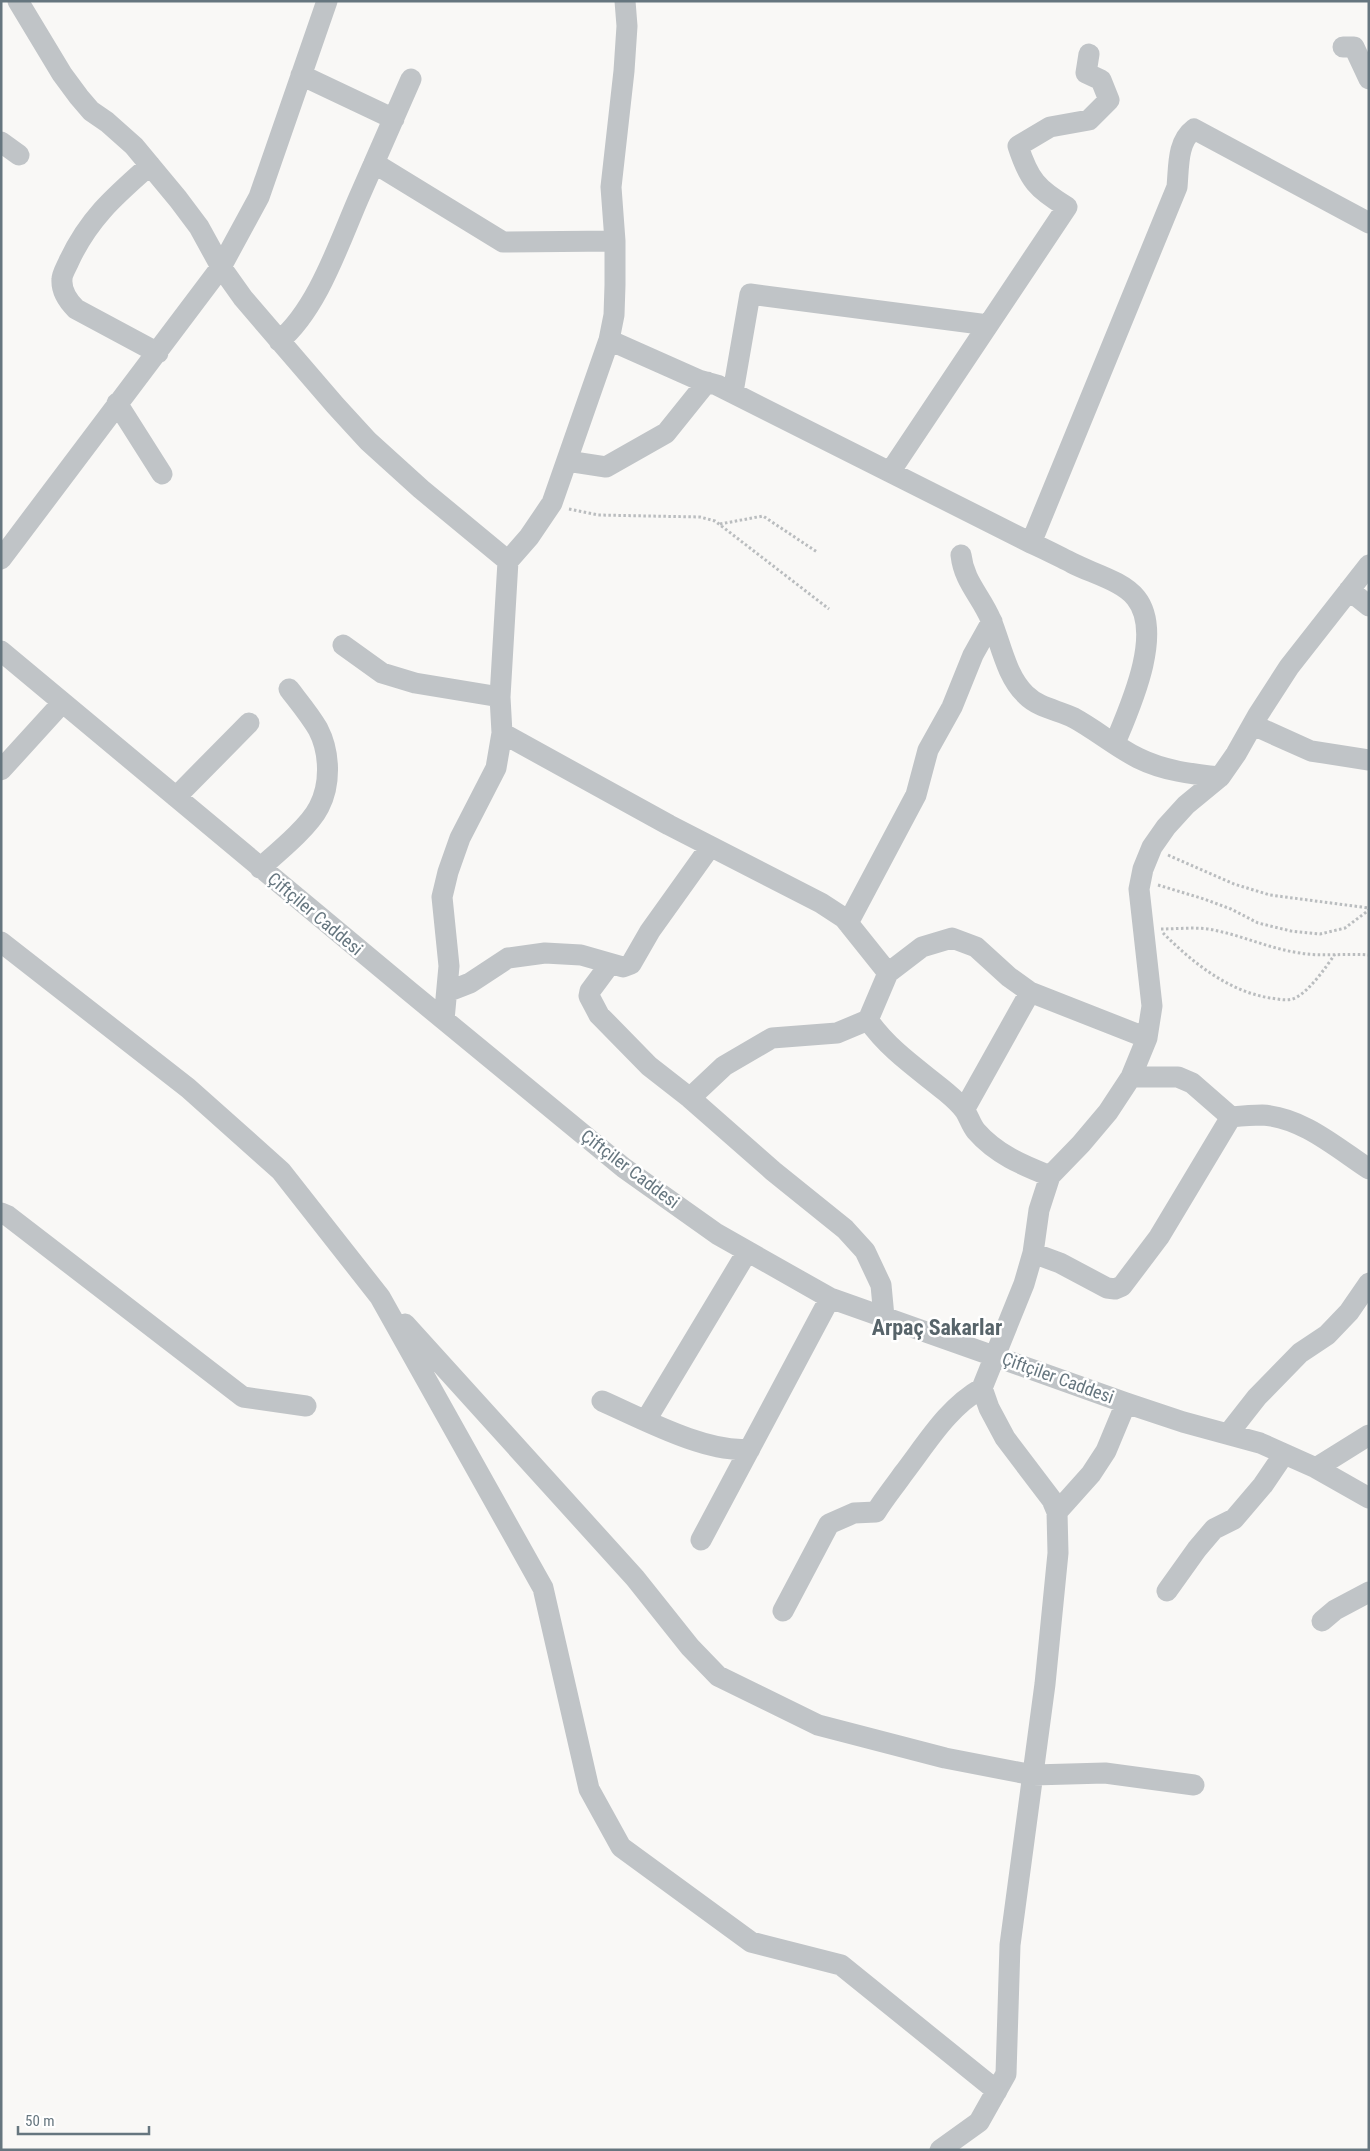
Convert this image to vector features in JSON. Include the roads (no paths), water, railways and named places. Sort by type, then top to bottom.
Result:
[{"type":"street","points":[[18,1],[62,74],[79,97],[91,111],[134,146],[199,227],[221,267],[242,298],[368,441],[421,489],[508,561]]},
{"type":"street","points":[[1,559],[221,267],[259,197],[327,1]]},
{"type":"street","points":[[444,1020],[450,966],[442,897],[448,872],[460,838],[496,768],[502,733],[500,697],[508,561],[529,537],[552,503],[610,340],[614,315],[615,241],[611,187],[624,71],[627,26],[626,1]]},
{"type":"street","points":[[1343,47],[1354,47],[1369,79]]},
{"type":"street","points":[[890,472],[1067,208],[1044,193],[1026,171],[1018,146],[1050,127],[1089,120],[1109,100],[1101,80],[1086,73],[1089,54]]},
{"type":"street","points":[[301,75],[394,119]]},
{"type":"street","points":[[279,340],[293,330],[317,290],[411,79]]},
{"type":"street","points":[[1031,543],[1177,187],[1181,148],[1186,135],[1194,129],[1369,223]]},
{"type":"street","points":[[1,142],[19,155]]},
{"type":"street","points":[[374,163],[503,242],[615,241]]},
{"type":"street","points":[[150,166],[116,194],[98,214],[80,238],[62,279],[66,300],[76,309],[158,353]]},
{"type":"street","points":[[733,392],[750,294],[988,325]]},
{"type":"street","points":[[610,340],[733,392],[1031,543],[1126,588],[1144,610],[1146,626],[1144,663],[1132,702],[1115,743]]},
{"type":"street","points":[[567,461],[606,467],[666,433],[707,382]]},
{"type":"street","points":[[117,403],[162,474]]},
{"type":"street","points":[[961,555],[962,570],[992,621],[1010,670],[1025,695],[1038,704],[1073,718],[1137,758],[1159,767],[1185,773],[1220,777]]},
{"type":"street","points":[[783,1611],[829,1524],[854,1512],[876,1512],[943,1420],[968,1397],[982,1388],[1024,1284],[1033,1253],[1039,1210],[1050,1176],[1108,1112],[1131,1077],[1147,1038],[1152,1006],[1139,889],[1152,847],[1166,827],[1186,805],[1220,777],[1289,666],[1369,566]]},
{"type":"street","points":[[1349,590],[1369,606]]},
{"type":"street","points":[[848,923],[916,795],[928,750],[952,707],[973,655],[992,621]]},
{"type":"street","points":[[343,645],[382,673],[415,682],[500,697]]},
{"type":"street","name":"Çiftçiler Caddesi","points":[[1,651],[260,868],[624,1168],[717,1234],[830,1298],[1126,1403],[1183,1422],[1260,1443],[1316,1468],[1369,1498]]},
{"type":"street","points":[[260,868],[296,835],[319,808],[327,782],[328,758],[318,730],[289,688]]},
{"type":"street","points":[[1,770],[62,703]]},
{"type":"street","points":[[176,797],[249,723]]},
{"type":"street","points":[[1252,725],[1311,751],[1369,760]]},
{"type":"street","points":[[502,733],[710,847],[804,892],[844,918],[888,973]]},
{"type":"street","points":[[447,992],[470,983],[508,958],[545,953],[581,955],[624,967],[630,964],[650,931],[710,847]]},
{"type":"street","points":[[690,1098],[724,1066],[772,1038],[837,1033],[868,1020],[888,973],[922,947],[952,938],[976,947],[1009,978],[1030,992],[1147,1038]]},
{"type":"street","points":[[1,942],[188,1088],[281,1171],[380,1297],[635,1578],[690,1647],[718,1676],[818,1725],[945,1758],[1033,1775],[1105,1773],[1194,1785]]},
{"type":"street","points":[[610,964],[590,991],[589,996],[599,1015],[649,1066],[690,1098],[773,1171],[844,1229],[864,1251],[881,1285],[884,1317]]},
{"type":"street","points":[[964,1110],[1030,992]]},
{"type":"street","points":[[868,1020],[880,1037],[918,1071],[947,1093],[964,1110],[975,1130],[991,1146],[1016,1162],[1050,1176]]},
{"type":"street","points":[[1131,1077],[1178,1077],[1192,1083],[1231,1117],[1262,1115],[1290,1121],[1303,1126],[1369,1169]]},
{"type":"street","points":[[1033,1253],[1060,1263],[1107,1288],[1115,1289],[1122,1286],[1159,1237],[1231,1117]]},
{"type":"street","points":[[1,1213],[8,1216],[243,1397],[306,1406]]},
{"type":"street","points":[[646,1420],[747,1252]]},
{"type":"street","points":[[1228,1434],[1257,1397],[1300,1353],[1327,1335],[1349,1312],[1369,1282]]},
{"type":"street","points":[[380,1297],[543,1588],[589,1789],[621,1847],[751,1942],[841,1965],[997,2091]]},
{"type":"street","points":[[701,1540],[830,1298]]},
{"type":"street","points":[[940,2150],[979,2122],[1006,2074],[1010,1944],[1052,1621],[1058,1554],[1057,1512],[1052,1500],[1005,1438],[988,1408],[982,1388]]},
{"type":"street","points":[[602,1401],[696,1441],[740,1450],[750,1449]]},
{"type":"street","points":[[1057,1512],[1091,1474],[1106,1450],[1126,1403]]},
{"type":"street","points":[[1316,1468],[1369,1435]]},
{"type":"street","points":[[1167,1591],[1197,1549],[1214,1530],[1234,1519],[1263,1484],[1284,1454]]},
{"type":"street","points":[[1322,1621],[1335,1610],[1369,1592]]},
{"type":"district","name":"Arpaç Sakarlar","points":[[937,1327]]}]
